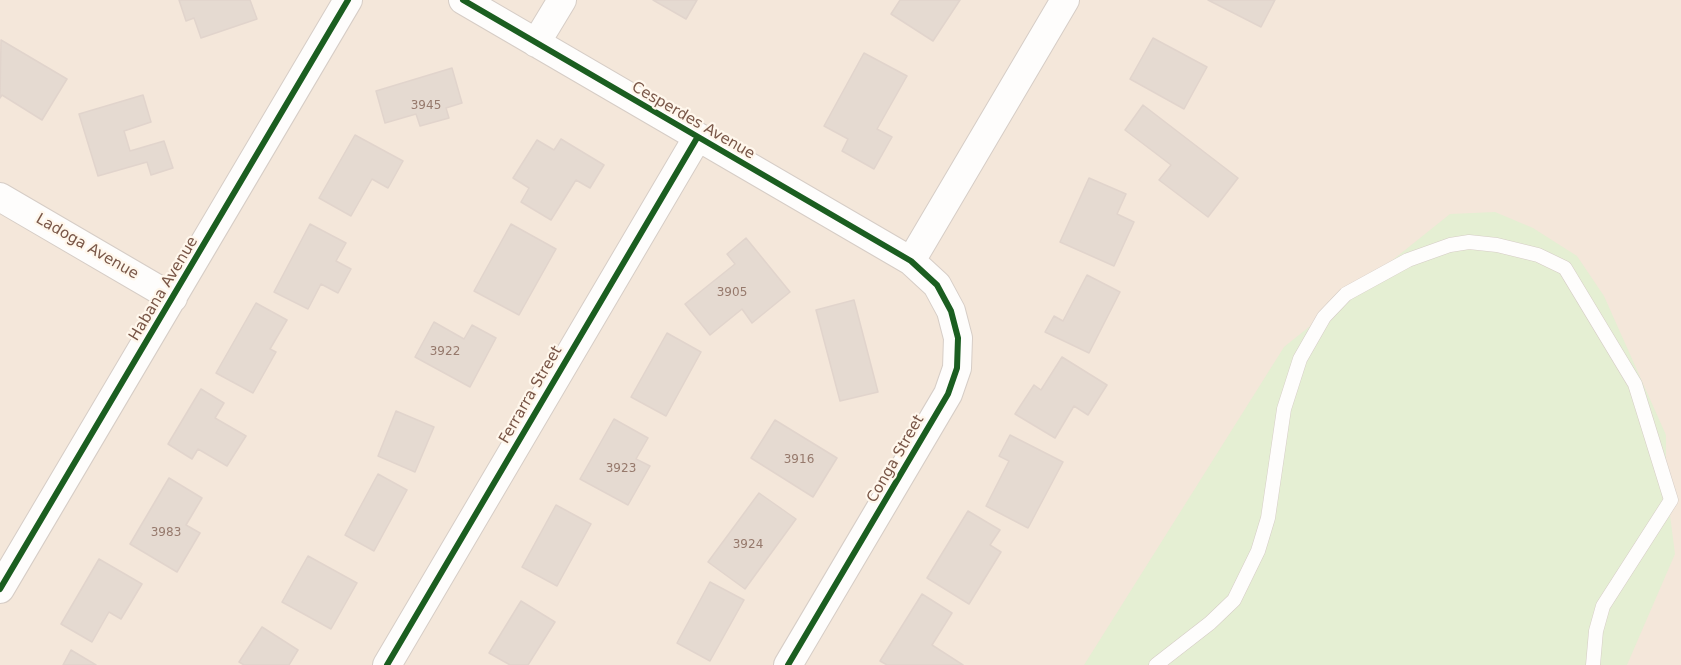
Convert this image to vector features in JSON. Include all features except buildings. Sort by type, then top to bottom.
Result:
[{"type":"street","name":"Habana Avenue","points":[[0,590],[348,0]]},
{"type":"street","name":"Cesperdes Avenue","points":[[463,0],[912,261]]},
{"type":"street","points":[[536,43],[562,0]]},
{"type":"street","points":[[912,261],[1065,0]]},
{"type":"street","name":"Ferrarra Street","points":[[387,665],[697,138]]},
{"type":"street","name":"Ladoga Avenue","points":[[0,197],[173,298]]},
{"type":"street","name":"Conga Street","points":[[788,665],[948,394],[957,368],[958,338],[951,311],[938,285],[912,261]]},
{"type":"lane","points":[[1155,665],[1210,623],[1234,600],[1258,551],[1268,518],[1284,409],[1300,359],[1324,317],[1346,294],[1408,260],[1450,245],[1469,242],[1497,245],[1538,255],[1565,268],[1635,384],[1671,500],[1603,606],[1596,631],[1593,665]]},
{"type":"shaded area","points":[[0,0],[1681,0],[1681,665],[0,665]]},
{"type":"green space","points":[[1495,212],[1533,228],[1577,256],[1604,296],[1666,435],[1666,484],[1675,554],[1627,665],[1084,665],[1284,347],[1450,214]]},
{"type":"cycle path","points":[[0,589],[348,0]]},
{"type":"cycle path","points":[[463,0],[911,261],[937,285],[951,311],[958,338],[957,368],[948,394],[788,665]]},
{"type":"cycle path","points":[[387,665],[697,138]]}]
